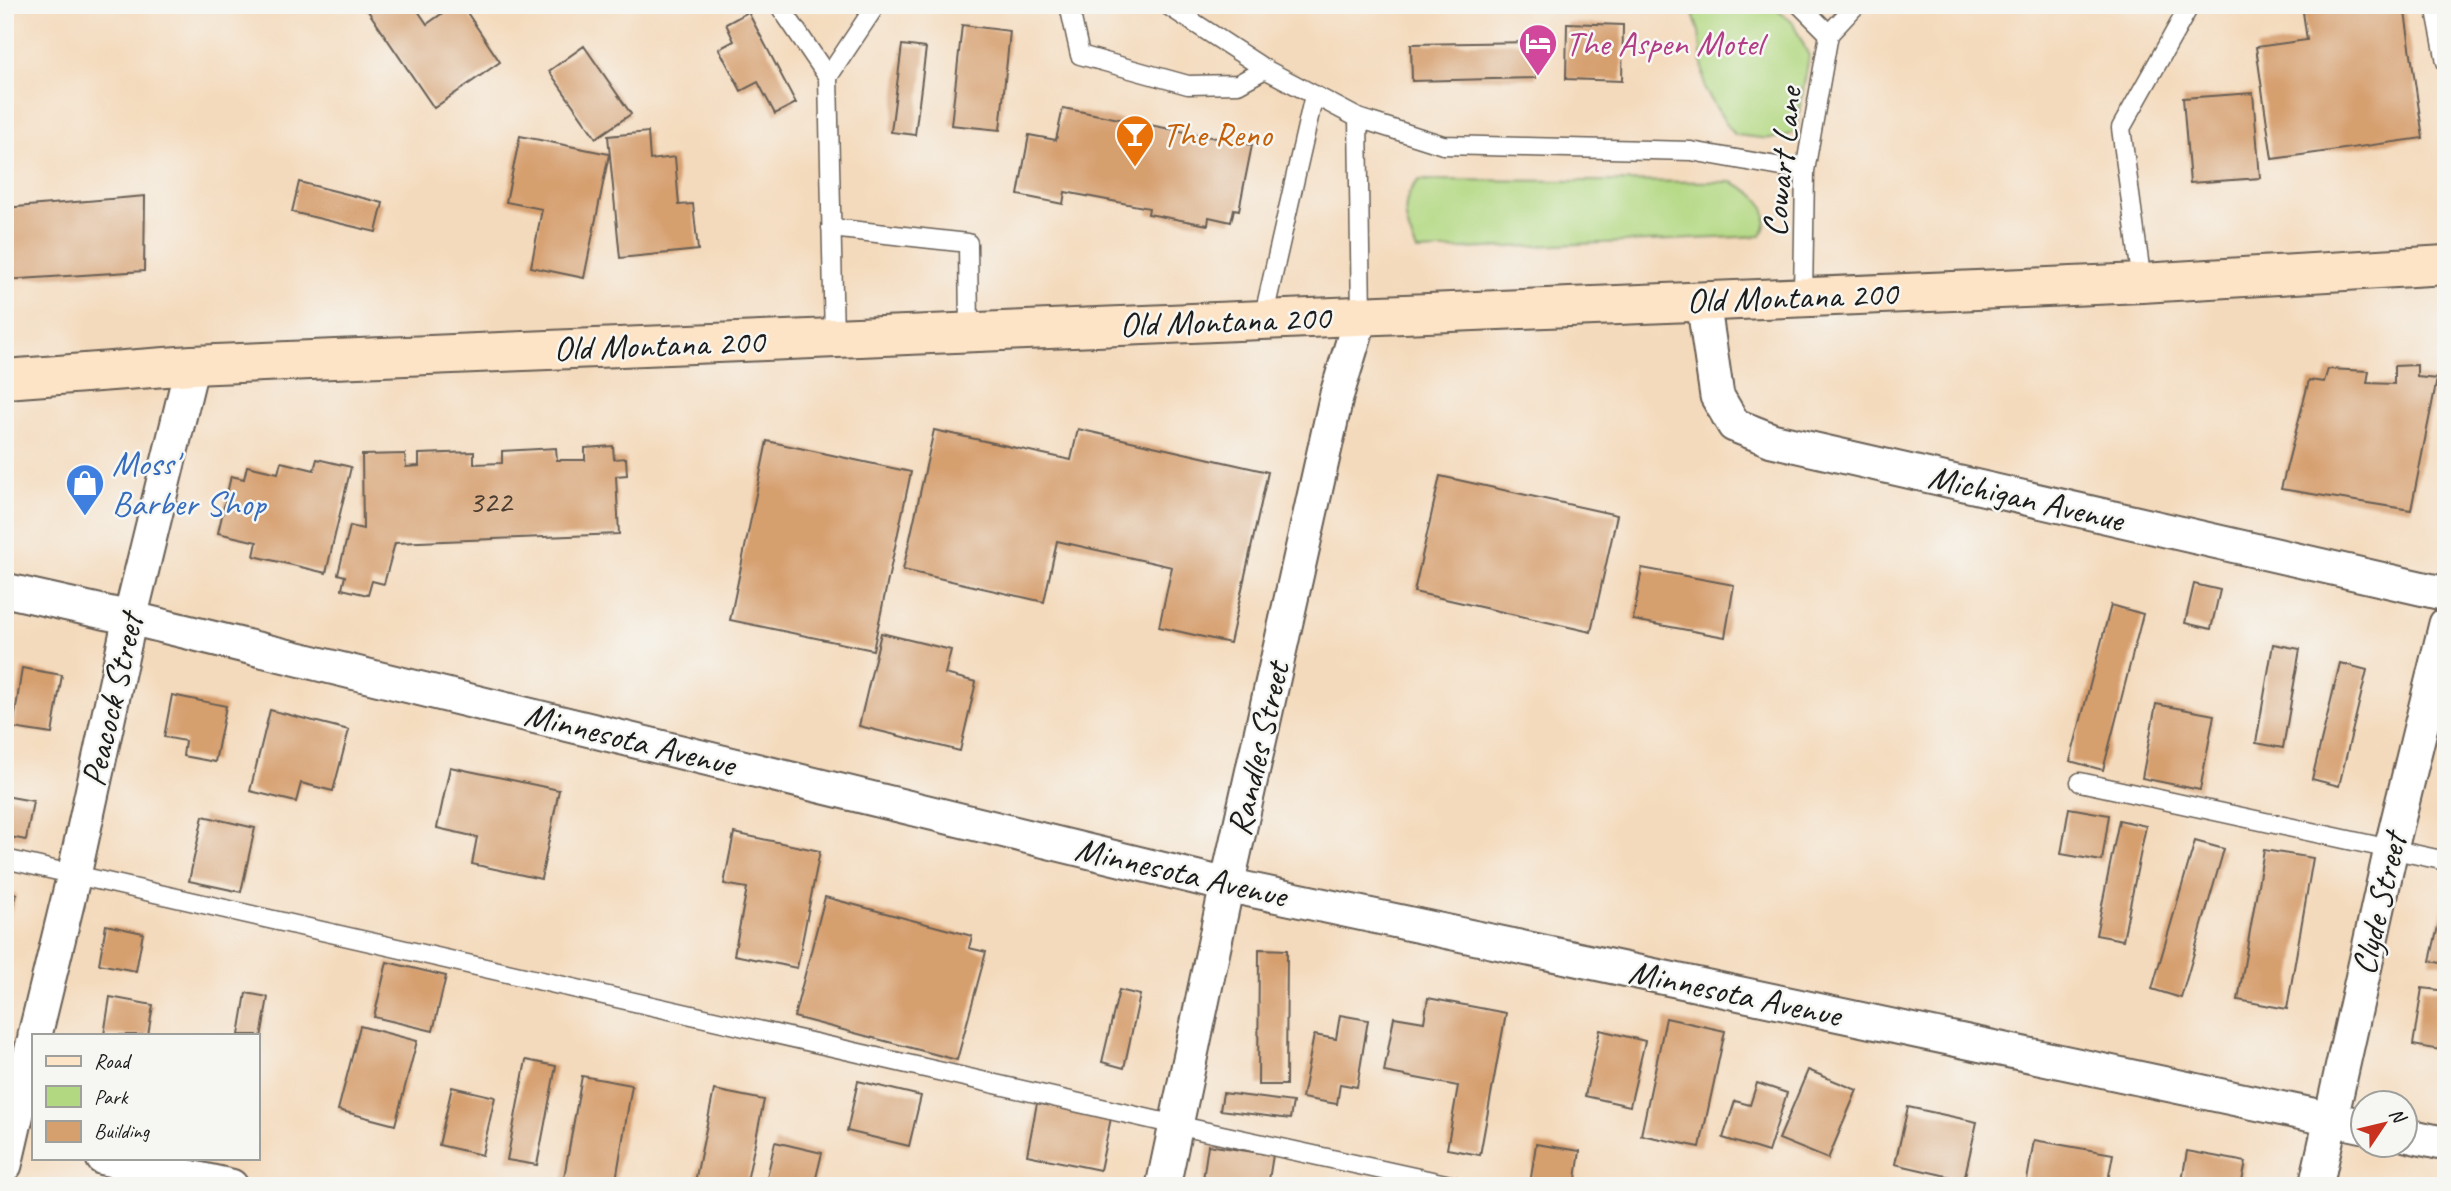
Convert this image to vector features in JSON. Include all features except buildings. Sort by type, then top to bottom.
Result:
[{"type":"main road","name":"Old Montana 200","points":[[5,379],[192,365],[2142,283],[2446,265]]},
{"type":"street","name":"Michigan Avenue","points":[[1703,301],[1717,396],[1734,425],[1772,440],[2446,594]]},
{"type":"street","name":"Randles Street","points":[[1163,1186],[1337,394],[1361,315]]},
{"type":"street","name":"Peacock Street","points":[[35,1034],[74,875],[130,618],[192,365]]},
{"type":"street","name":"Minnesota Avenue","points":[[5,590],[130,618],[1227,885],[2350,1123]]},
{"type":"street","name":"Clyde Street","points":[[2316,1186],[2391,849],[2446,624]]},
{"type":"street","points":[[14,1145],[32,1049]]},
{"type":"street","points":[[2420,1138],[2446,1144]]},
{"type":"street","points":[[112,1160],[231,1186]]},
{"type":"lane","points":[[779,5],[828,77],[834,338]]},
{"type":"lane","points":[[828,77],[876,5]]},
{"type":"lane","points":[[1069,5],[1080,55],[1188,85],[1238,84],[1265,69]]},
{"type":"lane","points":[[1167,5],[1265,69],[1358,118],[1443,145],[1691,151],[1805,171]]},
{"type":"lane","points":[[1800,5],[1829,34],[1856,5]]},
{"type":"lane","points":[[2142,283],[2121,128],[2190,5]]},
{"type":"lane","points":[[2435,5],[2446,62]]},
{"type":"lane","name":"Cowart Lane","points":[[1803,297],[1805,171],[1829,34]]},
{"type":"lane","points":[[1263,319],[1314,95]]},
{"type":"lane","points":[[1358,118],[1361,315]]},
{"type":"lane","points":[[831,228],[968,243],[969,332]]},
{"type":"lane","points":[[2080,782],[2446,861]]},
{"type":"lane","points":[[5,859],[1455,1186]]},
{"type":"green space","points":[[1690,5],[1771,5],[1793,23],[1809,56],[1796,131],[1782,137],[1767,138],[1736,135],[1731,131],[1705,90],[1699,32]]},
{"type":"green space","points":[[1419,180],[1732,182],[1749,191],[1761,202],[1765,209],[1765,226],[1761,236],[1417,251],[1407,224],[1406,205],[1412,188]]},
{"type":"place","name":"The Aspen Motel","points":[[1538,77]]},
{"type":"place","name":"The Reno","points":[[1135,168]]},
{"type":"place","name":"Moss' Barber Shop","points":[[85,517]]}]
